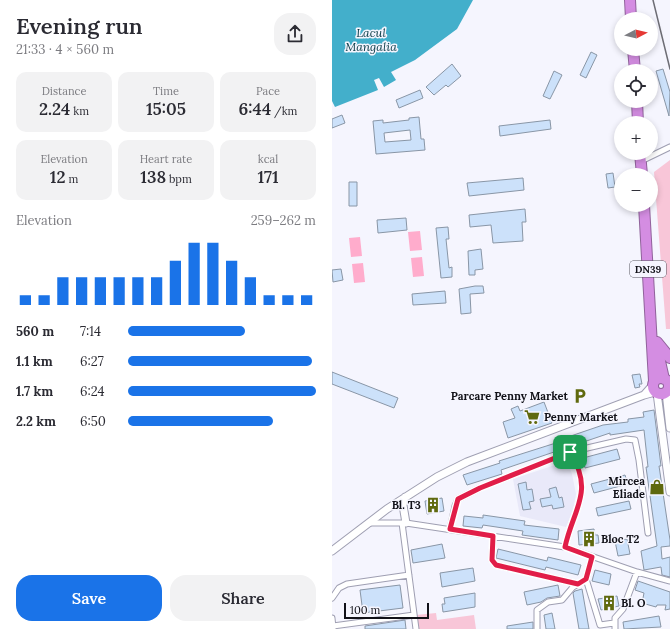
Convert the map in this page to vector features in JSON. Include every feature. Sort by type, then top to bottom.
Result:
[{"type":"highway","points":[[630,0],[631,12]]},
{"type":"highway","name":"DN39","points":[[644,212],[653,333],[662,386]]},
{"type":"highway","points":[[653,333],[657,342],[670,358]]},
{"type":"street","points":[[658,151],[670,147]]},
{"type":"street","points":[[332,551],[405,497],[467,462],[644,395],[662,386]]},
{"type":"street","points":[[662,386],[670,428]]},
{"type":"street","points":[[662,386],[670,492]]},
{"type":"street","points":[[450,529],[458,499],[480,488],[570,452],[626,439],[634,440],[639,460],[648,533]]},
{"type":"street","points":[[565,547],[582,499],[581,475],[570,452]]},
{"type":"street","points":[[405,497],[403,505],[404,523],[416,629]]},
{"type":"street","points":[[368,523],[404,523],[565,547],[637,572],[670,580]]},
{"type":"street","points":[[493,536],[492,560],[496,565],[578,584]]},
{"type":"street","points":[[592,557],[586,579],[600,625],[614,623]]},
{"type":"street","points":[[615,629],[614,623],[617,615],[623,609],[637,572]]},
{"type":"street","points":[[332,598],[339,588],[347,584],[409,575]]},
{"type":"street","points":[[537,629],[537,610],[548,602],[562,600],[578,584],[586,579]]},
{"type":"street","points":[[332,618],[333,628],[414,615]]},
{"type":"shaded area","points":[[670,160],[670,329],[666,329],[657,212],[658,169]]},
{"type":"shaded area","points":[[420,231],[422,250],[410,251],[408,232]]},
{"type":"shaded area","points":[[360,237],[362,256],[351,257],[349,238]]},
{"type":"shaded area","points":[[422,257],[424,276],[413,277],[411,258]]},
{"type":"shaded area","points":[[363,263],[365,282],[354,283],[352,264]]},
{"type":"shaded area","points":[[567,461],[572,474],[576,494],[573,511],[566,527],[520,516],[513,479]]},
{"type":"shaded area","points":[[436,613],[437,620],[474,615],[476,629],[418,629],[416,615]]},
{"type":"water","name":"Lacul Mangalia","points":[[332,0],[473,0],[457,29],[415,60],[391,72],[396,80],[384,87],[379,78],[374,80],[378,90],[335,107],[332,101]]},
{"type":"building","points":[[591,52],[597,55],[586,78],[580,75]]},
{"type":"building","points":[[452,64],[461,76],[448,87],[446,85],[434,95],[426,87]]},
{"type":"building","points":[[663,69],[670,92],[669,116],[658,78],[658,70]]},
{"type":"building","points":[[554,71],[562,75],[550,99],[543,96]]},
{"type":"building","points":[[420,90],[423,98],[399,108],[396,100]]},
{"type":"building","points":[[342,115],[345,123],[332,128],[332,119]]},
{"type":"building","points":[[419,117],[421,139],[424,139],[425,150],[376,154],[373,121],[383,120],[383,123],[409,120],[409,118]],"holes":[[[410,130],[411,140],[385,142],[384,133]]]},
{"type":"building","points":[[550,120],[551,129],[500,136],[499,126]]},
{"type":"building","points":[[613,173],[614,187],[608,188],[606,174]]},
{"type":"building","points":[[523,178],[524,190],[469,196],[467,183]]},
{"type":"building","points":[[349,182],[357,182],[357,206],[349,206]]},
{"type":"building","points":[[525,209],[526,222],[522,222],[523,241],[493,243],[491,225],[470,227],[469,215]]},
{"type":"building","points":[[406,218],[407,230],[378,233],[377,220]]},
{"type":"building","points":[[448,227],[449,239],[446,239],[449,268],[452,267],[452,277],[441,278],[436,228]]},
{"type":"building","points":[[481,249],[483,269],[475,270],[475,275],[469,275],[468,251]]},
{"type":"building","points":[[341,269],[343,280],[333,282],[332,270]]},
{"type":"building","points":[[483,286],[484,293],[470,294],[471,313],[461,314],[459,289]]},
{"type":"building","points":[[445,291],[446,303],[413,305],[412,294]]},
{"type":"building","points":[[332,372],[398,398],[394,408],[332,384]]},
{"type":"building","points":[[640,374],[642,384],[639,384],[640,387],[635,388],[632,375]]},
{"type":"building","name":"Penny Market","points":[[544,402],[552,423],[508,438],[503,422],[515,418],[511,409],[518,406],[520,411]]},
{"type":"building","points":[[654,410],[661,466],[659,466],[670,540],[670,546],[661,547],[662,559],[670,557],[670,577],[662,575],[661,567],[644,570],[641,551],[657,546],[646,467],[648,467],[644,430],[610,435],[610,433],[501,470],[502,474],[467,485],[463,475],[500,463],[499,461],[559,442],[559,440],[603,425],[628,422],[628,419],[644,417],[643,412]]},
{"type":"building","points":[[617,449],[620,459],[585,468],[583,458]]},
{"type":"building","points":[[625,475],[628,484],[594,493],[591,484]]},
{"type":"building","points":[[526,482],[527,490],[532,489],[534,501],[529,502],[531,509],[523,510],[518,484]]},
{"type":"building","points":[[556,487],[559,498],[562,497],[564,507],[553,509],[552,505],[542,507],[540,499],[551,497],[549,489]]},
{"type":"building","name":"Bl. T3","points":[[442,498],[444,511],[427,514],[425,501]]},
{"type":"building","points":[[629,501],[631,509],[598,516],[596,508]]},
{"type":"building","points":[[483,515],[525,521],[524,525],[559,529],[558,540],[522,535],[523,531],[483,525],[482,528],[463,526],[464,516],[483,518]]},
{"type":"building","name":"Bloc T2","points":[[594,529],[595,535],[598,535],[599,543],[579,545],[578,531]]},
{"type":"building","points":[[627,539],[630,554],[618,556],[615,541]]},
{"type":"building","points":[[442,544],[445,558],[413,563],[411,550]]},
{"type":"building","points":[[498,549],[547,561],[548,557],[581,565],[578,575],[546,567],[545,570],[496,558]]},
{"type":"building","points":[[473,568],[475,581],[442,587],[440,573]]},
{"type":"building","points":[[595,570],[611,574],[609,585],[592,581]]},
{"type":"building","points":[[638,581],[670,592],[670,609],[665,610],[666,605],[657,605],[656,607],[642,603],[644,593],[635,590]]},
{"type":"building","points":[[400,585],[403,608],[363,613],[360,590]]},
{"type":"building","points":[[558,585],[560,596],[547,598],[541,602],[527,605],[524,592]]},
{"type":"building","points":[[582,589],[589,629],[579,629],[573,593]]},
{"type":"building","points":[[475,593],[475,607],[443,612],[442,604],[445,604],[444,598]]},
{"type":"building","name":"Bl. O","points":[[617,596],[619,606],[601,610],[598,599]]},
{"type":"building","points":[[552,613],[555,629],[546,629],[544,615]]},
{"type":"building","points":[[659,616],[661,627],[624,629],[623,622]]},
{"type":"building","points":[[405,620],[406,629],[365,629],[365,626]]},
{"type":"building","points":[[533,622],[533,629],[507,629],[507,626]]},
{"type":"railway","points":[[653,0],[670,69]]},
{"type":"place","name":"Parcare Penny Market","points":[[580,396]]},
{"type":"place","name":"Penny Market","points":[[532,417]]},
{"type":"place","name":"Mircea Eliade","points":[[657,487]]},
{"type":"place","name":"Bl. T3","points":[[433,505]]},
{"type":"place","name":"Bloc T2","points":[[589,539]]},
{"type":"place","name":"Bl. O","points":[[609,603]]},
{"type":"route","points":[[570,452],[581,475],[582,499],[572,523],[565,547],[592,557],[586,579],[578,584],[496,565],[492,560],[493,536],[450,529],[458,499],[480,488],[570,452]]}]
